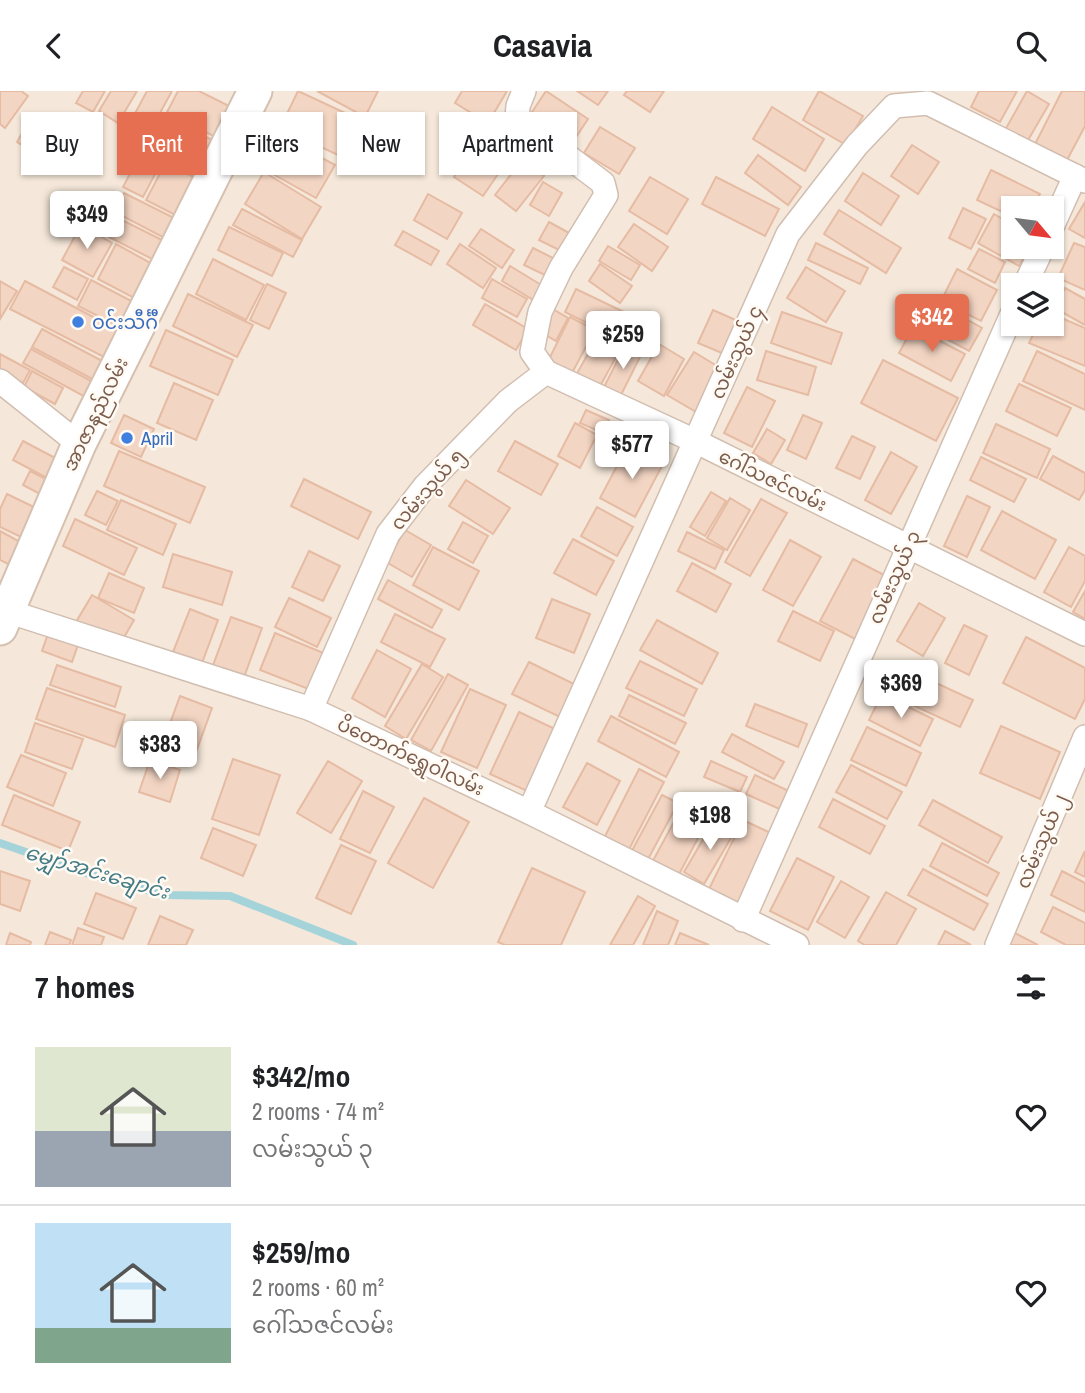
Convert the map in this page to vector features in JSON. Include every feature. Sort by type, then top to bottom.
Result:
[{"type":"main road","name":"အာဇာနည်လမ်း","points":[[4,619],[79,445],[249,93]]},
{"type":"street","points":[[524,91],[517,118],[603,183],[606,195],[561,268],[540,312],[532,352],[546,372]]},
{"type":"street","name":"လမ်းသွယ် ၄","points":[[529,812],[788,234],[858,145],[894,106],[928,103],[1080,179]]},
{"type":"street","points":[[1064,206],[1080,179]]},
{"type":"street","name":"လမ်းသွယ် ၃","points":[[743,920],[1002,336]]},
{"type":"street","name":"ဂေါ်သဇင်လမ်း","points":[[546,372],[697,442],[1085,634]]},
{"type":"street","name":"လမ်းသွယ် ၅","points":[[311,709],[388,534],[425,486],[508,401],[546,372]]},
{"type":"street","points":[[0,381],[79,445]]},
{"type":"street","name":"ပိတောက်ရွှေဝါလမ်း","points":[[4,619],[311,709],[529,812],[797,945]]},
{"type":"street","name":"လမ်းသွယ် ၂","points":[[997,945],[1085,737]]},
{"type":"shaded area","points":[[0,91],[1085,91],[1085,945],[0,945]]},
{"type":"building","points":[[0,91],[21,91],[28,96],[5,128],[0,124]]},
{"type":"building","points":[[83,91],[105,91],[93,112],[76,103]]},
{"type":"building","points":[[111,91],[137,91],[125,112],[117,112],[117,122],[99,111]]},
{"type":"building","points":[[147,91],[172,91],[161,112],[136,112]]},
{"type":"building","points":[[178,91],[199,91],[241,112],[221,112],[221,140],[207,133],[207,112],[167,112]]},
{"type":"building","points":[[298,91],[343,112],[337,112],[337,155],[323,148],[323,112],[288,112]]},
{"type":"building","points":[[317,91],[378,91],[368,112],[356,112]]},
{"type":"building","points":[[462,91],[507,91],[495,112],[470,112],[455,103]]},
{"type":"building","points":[[546,91],[588,119],[577,136],[577,112],[532,112]]},
{"type":"building","points":[[577,91],[608,91],[598,105]]},
{"type":"building","points":[[627,91],[664,91],[650,112],[624,95]]},
{"type":"building","points":[[819,91],[863,116],[846,145],[803,120]]},
{"type":"building","points":[[979,91],[1017,91],[1000,122],[971,107]]},
{"type":"building","points":[[1027,91],[1049,104],[1027,142],[1005,130]]},
{"type":"building","points":[[1062,91],[1085,91],[1085,126],[1065,164],[1033,148]]},
{"type":"building","points":[[772,107],[824,139],[805,171],[753,139]]},
{"type":"building","points":[[600,127],[635,148],[619,174],[584,153]]},
{"type":"building","points":[[207,137],[221,147],[207,172]]},
{"type":"building","points":[[912,145],[939,162],[918,194],[891,176]]},
{"type":"building","points":[[758,155],[801,187],[788,205],[745,173]]},
{"type":"building","points":[[323,159],[335,165],[316,198],[275,175],[323,175]]},
{"type":"building","points":[[991,170],[1040,194],[1001,196],[1001,211],[977,200]]},
{"type":"building","points":[[863,173],[899,196],[881,225],[845,201]]},
{"type":"building","points":[[129,175],[155,175],[143,197],[123,187]]},
{"type":"building","points":[[159,175],[190,175],[206,184],[187,221],[146,200]]},
{"type":"building","points":[[262,175],[269,175],[321,207],[302,239],[245,204]]},
{"type":"building","points":[[455,175],[497,175],[483,196],[454,177]]},
{"type":"building","points":[[511,175],[544,176],[516,211],[495,195]]},
{"type":"building","points":[[650,177],[688,199],[667,234],[629,211]]},
{"type":"building","points":[[716,177],[779,209],[765,236],[702,204]]},
{"type":"building","points":[[543,182],[562,193],[549,216],[530,205]]},
{"type":"building","points":[[124,193],[182,222],[172,242],[115,212]]},
{"type":"building","points":[[428,194],[462,213],[447,239],[414,220]]},
{"type":"building","points":[[1085,202],[1085,238],[1069,229]]},
{"type":"building","points":[[94,204],[114,214],[104,234],[84,223]]},
{"type":"building","points":[[963,208],[986,219],[971,249],[949,238]]},
{"type":"building","points":[[242,209],[302,240],[293,257],[233,225]]},
{"type":"building","points":[[839,210],[901,248],[886,273],[824,234]]},
{"type":"building","points":[[994,214],[1001,218],[1001,256],[978,243]]},
{"type":"building","points":[[118,218],[170,244],[160,263],[109,237]]},
{"type":"building","points":[[549,222],[571,234],[561,251],[539,240]]},
{"type":"building","points":[[634,224],[668,247],[652,271],[618,247]]},
{"type":"building","points":[[81,225],[112,243],[93,277],[62,260]]},
{"type":"building","points":[[229,227],[283,253],[272,276],[218,250]]},
{"type":"building","points":[[481,229],[514,250],[502,268],[469,246]]},
{"type":"building","points":[[403,231],[439,251],[431,265],[395,245]]},
{"type":"building","points":[[816,243],[868,268],[860,284],[808,260]]},
{"type":"building","points":[[1074,243],[1085,247],[1085,290],[1064,281],[1064,273],[1060,273]]},
{"type":"building","points":[[116,244],[156,266],[138,300],[98,279]]},
{"type":"building","points":[[460,244],[496,268],[483,288],[447,264]]},
{"type":"building","points":[[608,246],[640,265],[631,280],[599,261]]},
{"type":"building","points":[[533,248],[559,261],[551,278],[524,265]]},
{"type":"building","points":[[979,249],[1005,262],[995,283],[968,269]]},
{"type":"building","points":[[213,259],[264,285],[246,320],[196,294]]},
{"type":"building","points":[[1007,259],[1023,259],[1019,266]]},
{"type":"building","points":[[600,264],[632,286],[620,303],[589,281]]},
{"type":"building","points":[[510,266],[543,286],[535,301],[502,281]]},
{"type":"building","points":[[64,267],[88,279],[77,300],[53,287]]},
{"type":"building","points":[[806,267],[845,291],[826,322],[787,298]]},
{"type":"building","points":[[957,269],[997,290],[981,321],[941,301]]},
{"type":"building","points":[[492,279],[527,299],[517,317],[482,298]]},
{"type":"building","points":[[91,280],[139,305],[126,330],[78,306]]},
{"type":"building","points":[[0,281],[17,291],[0,319]]},
{"type":"building","points":[[25,281],[118,330],[104,357],[10,309]]},
{"type":"building","points":[[267,284],[286,293],[269,329],[250,320]]},
{"type":"building","points":[[1065,288],[1085,299],[1085,325],[1064,313]]},
{"type":"building","points":[[576,289],[624,312],[613,336],[565,312]]},
{"type":"building","points":[[188,294],[253,325],[237,357],[173,326]]},
{"type":"building","points":[[926,297],[982,328],[969,351],[913,321]]},
{"type":"building","points":[[485,304],[528,329],[516,350],[473,325]]},
{"type":"building","points":[[551,308],[568,318],[556,341],[539,331]]},
{"type":"building","points":[[713,310],[738,321],[724,354],[698,343]]},
{"type":"building","points":[[782,312],[842,333],[831,364],[771,343]]},
{"type":"building","points":[[570,317],[595,330],[572,373],[548,361]]},
{"type":"building","points":[[1064,319],[1085,328],[1085,366],[1029,343],[1032,336],[1064,336]]},
{"type":"building","points":[[913,327],[965,354],[951,381],[899,353]]},
{"type":"building","points":[[42,329],[106,363],[96,381],[32,347]]},
{"type":"building","points":[[166,330],[233,360],[218,395],[150,366]]},
{"type":"building","points":[[599,334],[622,346],[598,390],[575,377]]},
{"type":"building","points":[[659,344],[684,359],[664,396],[638,381]]},
{"type":"building","points":[[625,346],[641,355],[621,395],[604,387]]},
{"type":"building","points":[[31,349],[95,383],[87,398],[23,363]]},
{"type":"building","points":[[766,351],[816,367],[808,395],[757,380]]},
{"type":"building","points":[[1037,351],[1085,374],[1085,410],[1023,381]]},
{"type":"building","points":[[694,352],[722,369],[696,412],[667,395]]},
{"type":"building","points":[[0,354],[30,370],[23,383],[0,370]]},
{"type":"building","points":[[883,360],[958,398],[936,441],[861,403]]},
{"type":"building","points":[[32,371],[63,388],[55,404],[24,387]]},
{"type":"building","points":[[174,383],[213,400],[196,440],[157,423]]},
{"type":"building","points":[[1019,384],[1071,408],[1057,436],[1006,411]]},
{"type":"building","points":[[747,387],[775,401],[752,447],[724,433]]},
{"type":"building","points":[[586,410],[609,420],[603,433],[580,423]]},
{"type":"building","points":[[124,415],[154,429],[141,457],[111,443]]},
{"type":"building","points":[[803,415],[822,423],[806,459],[787,450]]},
{"type":"building","points":[[575,423],[597,435],[580,468],[558,456]]},
{"type":"building","points":[[996,424],[1050,449],[1037,478],[983,453]]},
{"type":"building","points":[[767,429],[785,440],[771,464],[753,453]]},
{"type":"building","points":[[852,436],[875,447],[860,479],[836,468]]},
{"type":"building","points":[[23,441],[59,460],[49,479],[13,460]]},
{"type":"building","points":[[515,441],[558,464],[541,495],[498,471]]},
{"type":"building","points":[[628,445],[663,464],[635,517],[600,498]]},
{"type":"building","points":[[119,451],[205,487],[190,523],[104,486]]},
{"type":"building","points":[[891,452],[917,467],[891,514],[865,500]]},
{"type":"building","points":[[1053,456],[1085,473],[1085,490],[1079,500],[1040,479]]},
{"type":"building","points":[[981,457],[1026,479],[1014,502],[970,480]]},
{"type":"building","points":[[30,471],[48,480],[40,494],[23,485]]},
{"type":"building","points":[[304,479],[371,512],[358,539],[291,506]]},
{"type":"building","points":[[466,480],[510,508],[493,534],[449,506]]},
{"type":"building","points":[[97,491],[118,501],[106,525],[85,515]]},
{"type":"building","points":[[711,492],[726,501],[705,536],[690,527]]},
{"type":"building","points":[[7,494],[36,508],[21,537],[0,527],[0,509]]},
{"type":"building","points":[[967,496],[990,507],[967,557],[944,546]]},
{"type":"building","points":[[730,498],[750,510],[727,550],[707,538]]},
{"type":"building","points":[[761,499],[787,513],[750,576],[725,562]]},
{"type":"building","points":[[121,500],[176,524],[163,555],[107,530]]},
{"type":"building","points":[[597,507],[633,527],[617,556],[581,536]]},
{"type":"building","points":[[1002,511],[1056,540],[1035,579],[981,550]]},
{"type":"building","points":[[75,519],[137,548],[124,575],[63,546]]},
{"type":"building","points":[[463,522],[488,536],[473,563],[448,549]]},
{"type":"building","points":[[405,530],[431,545],[412,577],[386,562]]},
{"type":"building","points":[[0,531],[20,542],[8,564],[0,560]]},
{"type":"building","points":[[687,532],[724,550],[715,569],[678,551]]},
{"type":"building","points":[[573,539],[614,561],[596,595],[554,573]]},
{"type":"building","points":[[790,540],[821,557],[793,606],[763,590]]},
{"type":"building","points":[[433,547],[479,571],[459,610],[413,585]]},
{"type":"building","points":[[1069,547],[1085,556],[1085,581],[1071,607],[1044,592]]},
{"type":"building","points":[[309,551],[340,566],[323,601],[292,587]]},
{"type":"building","points":[[173,554],[232,572],[222,605],[163,587]]},
{"type":"building","points":[[853,559],[890,578],[857,640],[820,621]]},
{"type":"building","points":[[692,563],[731,584],[716,612],[677,591]]},
{"type":"building","points":[[109,573],[144,588],[134,613],[98,598]]},
{"type":"building","points":[[388,580],[442,610],[432,628],[378,599]]},
{"type":"building","points":[[1085,591],[1085,619],[1073,612]]},
{"type":"building","points":[[92,595],[134,620],[119,646],[76,622]]},
{"type":"building","points":[[289,598],[331,618],[317,647],[275,627]]},
{"type":"building","points":[[552,599],[590,614],[574,653],[536,638]]},
{"type":"building","points":[[919,603],[945,618],[923,656],[897,641]]},
{"type":"building","points":[[190,609],[218,620],[202,663],[173,652]]},
{"type":"building","points":[[793,611],[834,631],[820,661],[778,641]]},
{"type":"building","points":[[395,614],[445,639],[430,667],[381,642]]},
{"type":"building","points":[[231,617],[262,628],[243,680],[212,668]]},
{"type":"building","points":[[657,620],[718,653],[702,684],[640,650]]},
{"type":"building","points":[[964,625],[987,636],[969,675],[945,663]]},
{"type":"building","points":[[50,628],[80,639],[72,662],[42,651]]},
{"type":"building","points":[[275,633],[326,654],[311,690],[260,670]]},
{"type":"building","points":[[1026,637],[1085,668],[1085,699],[1075,719],[1003,683]]},
{"type":"building","points":[[377,650],[411,669],[385,717],[352,698]]},
{"type":"building","points":[[640,661],[697,689],[684,716],[626,688]]},
{"type":"building","points":[[529,662],[578,686],[562,718],[512,694]]},
{"type":"building","points":[[422,664],[443,677],[406,739],[385,726]]},
{"type":"building","points":[[57,665],[121,687],[115,707],[50,685]]},
{"type":"building","points":[[908,670],[973,700],[960,727],[895,697]]},
{"type":"building","points":[[448,674],[468,685],[431,751],[411,740]]},
{"type":"building","points":[[47,688],[125,715],[115,747],[36,719]]},
{"type":"building","points":[[470,689],[506,705],[477,768],[441,752]]},
{"type":"building","points":[[882,694],[933,719],[920,746],[869,720]]},
{"type":"building","points":[[629,695],[686,723],[675,744],[619,716]]},
{"type":"building","points":[[180,696],[212,708],[192,763],[160,751]]},
{"type":"building","points":[[755,704],[807,724],[798,747],[746,726]]},
{"type":"building","points":[[519,712],[555,729],[527,791],[490,774]]},
{"type":"building","points":[[611,716],[679,752],[666,777],[598,741]]},
{"type":"building","points":[[35,723],[83,739],[72,769],[25,752]]},
{"type":"building","points":[[1001,726],[1060,752],[1040,799],[980,773]]},
{"type":"building","points":[[867,727],[921,753],[906,786],[851,760]]},
{"type":"building","points":[[732,734],[784,762],[774,779],[722,752]]},
{"type":"building","points":[[21,755],[66,773],[53,806],[7,787]]},
{"type":"building","points":[[233,759],[280,775],[259,835],[212,819]]},
{"type":"building","points":[[150,760],[180,770],[170,802],[139,792]]},
{"type":"building","points":[[328,761],[362,781],[331,833],[297,813]]},
{"type":"building","points":[[711,761],[747,777],[740,792],[704,777]]},
{"type":"building","points":[[587,763],[620,781],[597,825],[563,807]]},
{"type":"building","points":[[851,765],[902,792],[887,819],[836,792]]},
{"type":"building","points":[[639,769],[664,782],[624,859],[600,846]]},
{"type":"building","points":[[755,775],[795,794],[786,812],[746,794]]},
{"type":"building","points":[[363,791],[394,807],[370,853],[340,839]]},
{"type":"building","points":[[14,795],[80,822],[68,851],[2,825]]},
{"type":"building","points":[[662,795],[678,803],[645,865],[629,856]]},
{"type":"building","points":[[424,798],[469,822],[433,888],[388,863]]},
{"type":"building","points":[[833,799],[885,826],[870,854],[819,827]]},
{"type":"building","points":[[933,800],[1002,837],[988,863],[919,825]]},
{"type":"building","points":[[683,805],[708,819],[675,882],[649,868]]},
{"type":"building","points":[[715,819],[735,831],[704,884],[684,872]]},
{"type":"building","points":[[743,820],[775,835],[740,905],[709,889]]},
{"type":"building","points":[[213,828],[256,845],[243,876],[201,858]]},
{"type":"building","points":[[942,843],[999,873],[987,896],[930,866]]},
{"type":"building","points":[[341,845],[376,861],[351,914],[316,898]]},
{"type":"building","points":[[1085,851],[1085,877],[1075,872]]},
{"type":"building","points":[[797,858],[834,877],[808,930],[770,911]]},
{"type":"building","points":[[532,868],[585,892],[561,945],[505,945],[498,942]]},
{"type":"building","points":[[923,869],[988,904],[974,930],[908,895]]},
{"type":"building","points":[[0,871],[30,881],[20,911],[0,904]]},
{"type":"building","points":[[1062,871],[1085,883],[1085,912],[1051,895]]},
{"type":"building","points":[[841,881],[869,897],[845,938],[817,922]]},
{"type":"building","points":[[886,892],[916,909],[896,945],[865,945],[858,941]]},
{"type":"building","points":[[96,893],[136,908],[123,939],[84,924]]},
{"type":"building","points":[[638,896],[655,906],[633,945],[610,945]]},
{"type":"building","points":[[1053,907],[1085,923],[1085,945],[1066,945],[1041,932]]},
{"type":"building","points":[[657,911],[678,921],[668,945],[643,945]]},
{"type":"building","points":[[160,916],[193,930],[186,945],[148,945]]},
{"type":"building","points":[[78,928],[104,937],[101,945],[72,945]]},
{"type":"building","points":[[945,931],[971,945],[938,945]]},
{"type":"building","points":[[1011,931],[1038,945],[1004,945]]},
{"type":"building","points":[[50,932],[71,940],[69,945],[45,945]]},
{"type":"building","points":[[10,933],[31,942],[30,945],[6,945]]},
{"type":"building","points":[[680,933],[709,945],[675,945]]},
{"type":"waterway","name":"မျှော်အင်းချောင်း","points":[[0,843],[92,875],[164,895],[230,896],[353,945]]},
{"type":"place","name":"ဝင်းသီင်္ဂီ","points":[[78,322]]},
{"type":"place","name":"April","points":[[127,438]]}]
